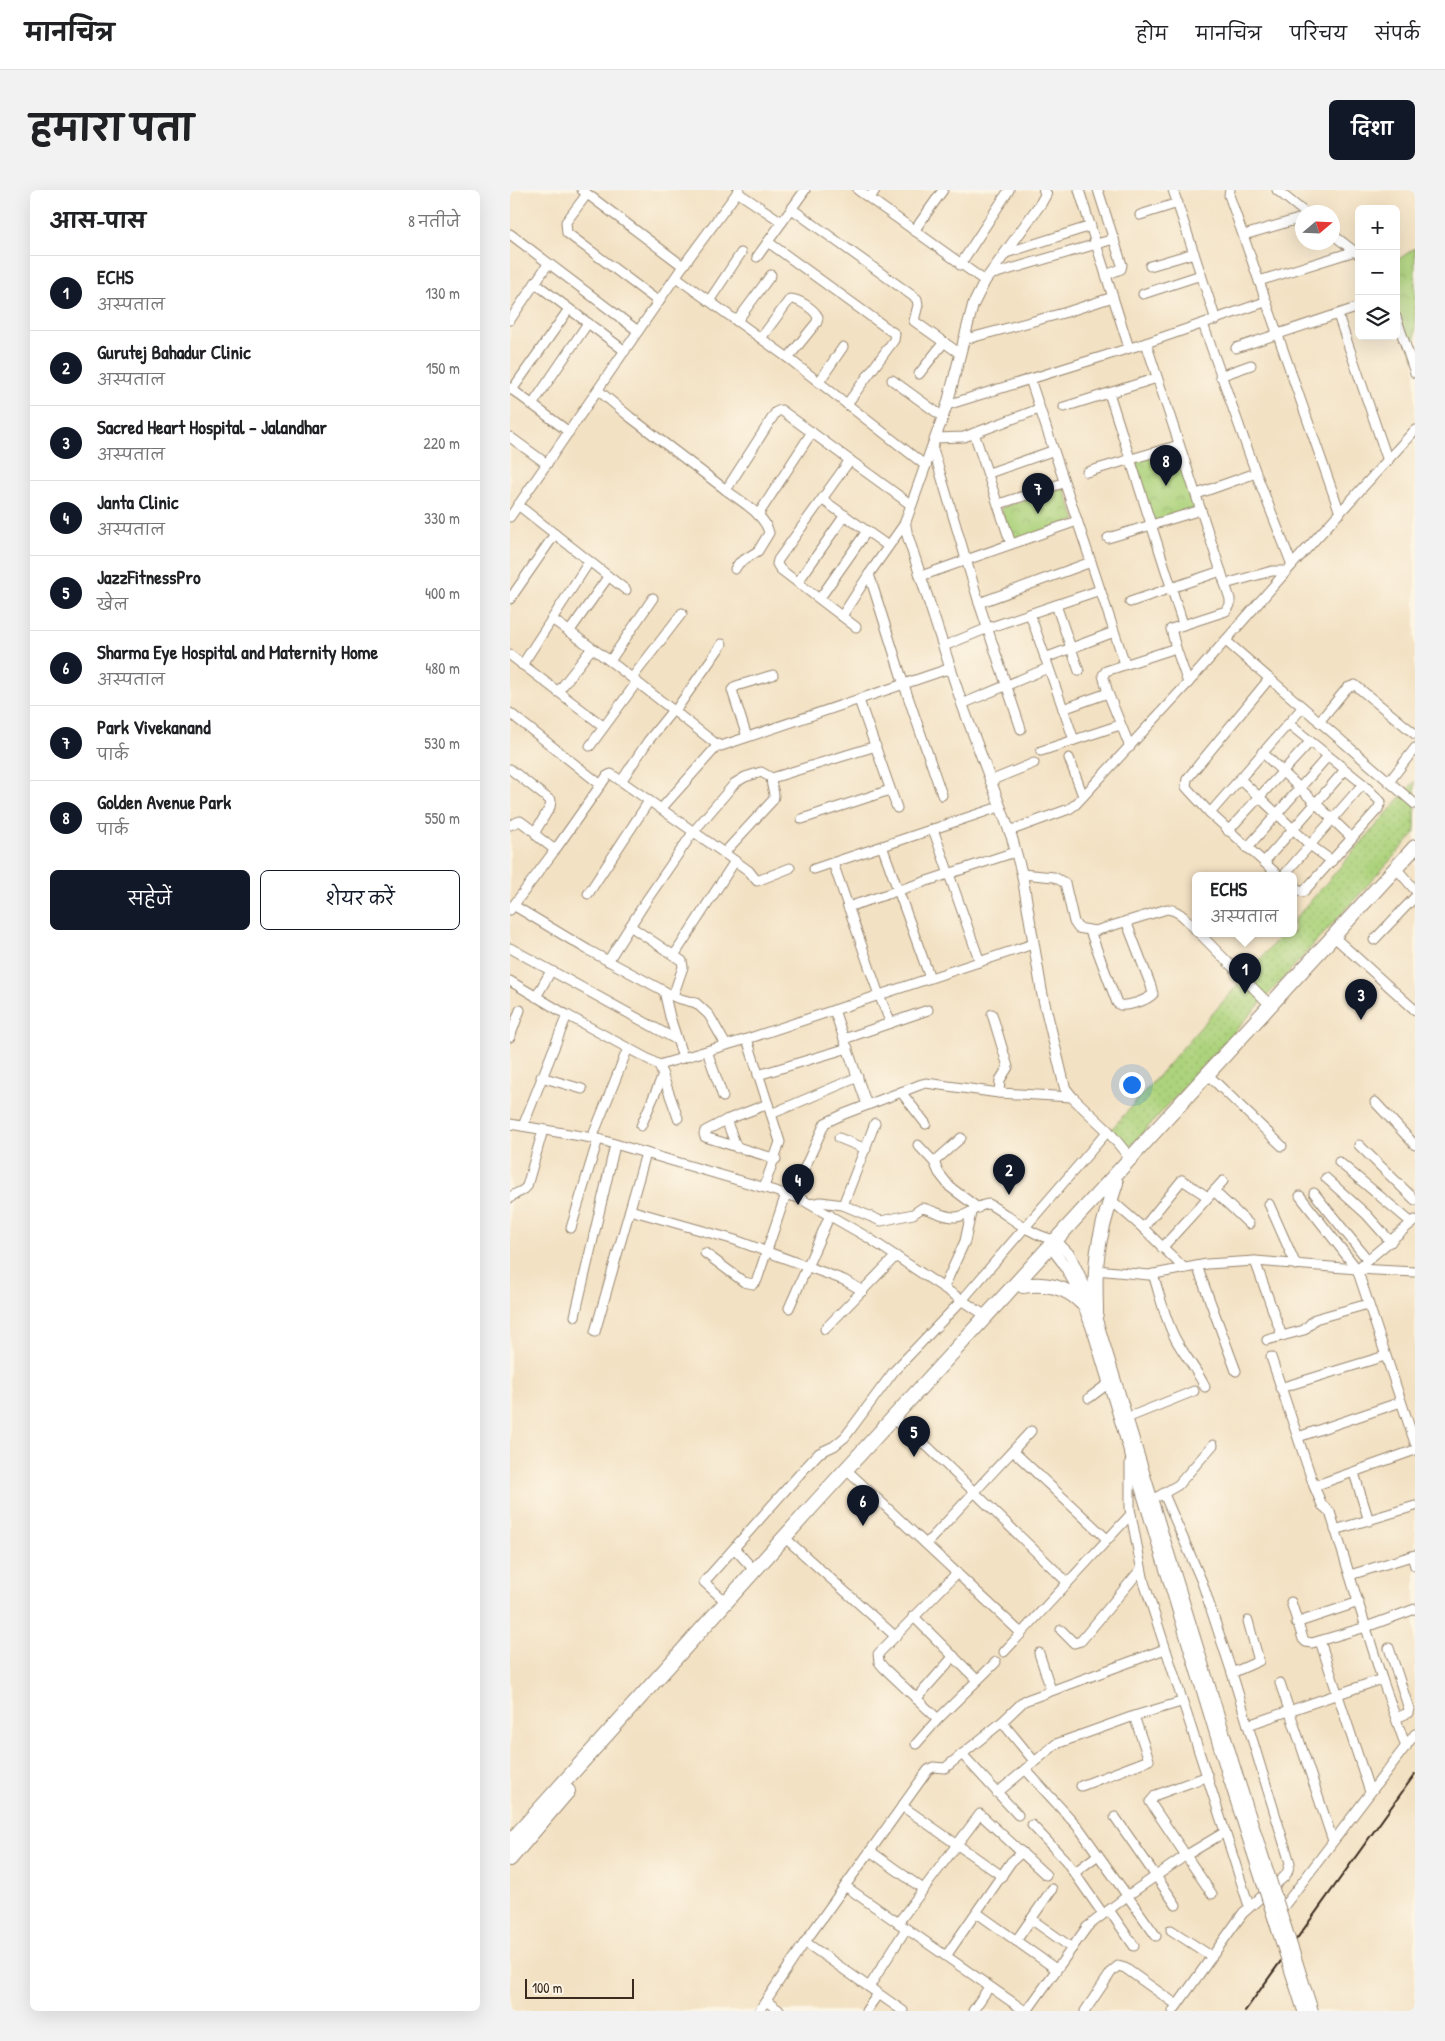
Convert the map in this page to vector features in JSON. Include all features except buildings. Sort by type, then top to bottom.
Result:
[{"type":"main road","points":[[510,1859],[587,1768],[986,1316],[1415,847]]},
{"type":"main road","points":[[1096,1314],[1096,1270],[1103,1225],[1116,1182],[1127,1163]]},
{"type":"main road","points":[[510,1842],[754,1570],[852,1475],[899,1424],[1023,1286],[1053,1244],[1116,1182]]},
{"type":"main road","points":[[1023,1286],[1035,1284],[1063,1289],[1082,1303]]},
{"type":"street","points":[[757,257],[805,190]]},
{"type":"street","points":[[858,190],[960,265],[988,278],[1114,239]]},
{"type":"street","points":[[870,198],[875,190]]},
{"type":"street","points":[[914,231],[942,190]]},
{"type":"street","points":[[960,265],[1009,190]]},
{"type":"street","points":[[1079,190],[1129,348]]},
{"type":"street","points":[[1098,190],[1122,268],[1106,275]]},
{"type":"street","points":[[1173,190],[1216,320]]},
{"type":"street","points":[[1230,190],[1229,195],[1276,334],[1340,513]]},
{"type":"street","points":[[1277,190],[1295,205]]},
{"type":"street","points":[[510,517],[683,266],[738,191],[782,222]]},
{"type":"street","points":[[842,616],[905,523],[910,504],[932,450],[947,405],[973,305],[988,278],[1041,202],[1046,191]]},
{"type":"street","points":[[659,302],[567,233],[566,222],[585,192],[683,266]]},
{"type":"street","points":[[1140,215],[1178,203]]},
{"type":"street","points":[[792,209],[917,299],[918,305],[914,320],[959,353]]},
{"type":"street","points":[[1244,235],[1295,220]]},
{"type":"street","points":[[1006,253],[1091,226]]},
{"type":"street","points":[[510,234],[638,331]]},
{"type":"street","points":[[1340,240],[1355,251]]},
{"type":"street","points":[[768,242],[895,334],[894,340],[847,404]]},
{"type":"street","points":[[709,300],[741,253]]},
{"type":"street","points":[[1150,266],[1194,253]]},
{"type":"street","points":[[1259,282],[1355,253]]},
{"type":"street","points":[[510,320],[548,264]]},
{"type":"street","points":[[737,321],[771,275]]},
{"type":"street","points":[[1143,294],[1202,275]]},
{"type":"street","points":[[676,277],[788,358],[926,466]]},
{"type":"street","points":[[535,283],[625,351]]},
{"type":"street","points":[[963,340],[1067,312],[1113,297]]},
{"type":"street","points":[[761,338],[790,299],[795,299],[815,312],[818,317],[817,322],[788,358]]},
{"type":"street","points":[[947,405],[1146,343],[1266,302]]},
{"type":"street","points":[[569,309],[511,389],[569,432]]},
{"type":"street","points":[[1236,348],[1355,309]]},
{"type":"street","points":[[1338,315],[1388,461]]},
{"type":"street","points":[[532,405],[588,323]]},
{"type":"street","points":[[1203,324],[1289,568]]},
{"type":"street","points":[[1400,328],[1414,366]]},
{"type":"street","points":[[919,374],[944,342]]},
{"type":"street","points":[[1146,343],[1197,494],[1230,603],[1226,611],[1171,629],[1188,683]]},
{"type":"street","points":[[819,382],[843,347]]},
{"type":"street","points":[[1220,376],[1250,365]]},
{"type":"street","points":[[1064,407],[1157,378]]},
{"type":"street","points":[[1030,379],[1052,450],[1125,664]]},
{"type":"street","points":[[892,380],[943,417]]},
{"type":"street","points":[[598,390],[623,412],[758,515],[767,526],[768,536],[758,551],[739,563],[735,569]]},
{"type":"street","points":[[1109,393],[1183,624]]},
{"type":"street","points":[[936,438],[960,438],[1039,409]]},
{"type":"street","points":[[726,490],[779,410],[784,410],[910,504]]},
{"type":"street","points":[[1009,832],[1069,808],[1083,796],[1130,747],[1415,430]]},
{"type":"street","points":[[758,515],[812,432]]},
{"type":"street","points":[[974,433],[989,473],[1011,544]]},
{"type":"street","points":[[510,437],[547,464]]},
{"type":"street","points":[[1087,472],[1179,445]]},
{"type":"street","points":[[932,450],[979,603],[1021,729]]},
{"type":"street","points":[[989,473],[1052,450]]},
{"type":"street","points":[[850,460],[777,564],[780,569],[856,627]]},
{"type":"street","points":[[1197,494],[1256,474]]},
{"type":"street","points":[[999,504],[1064,483]]},
{"type":"street","points":[[823,500],[888,546]]},
{"type":"street","points":[[518,505],[626,590]]},
{"type":"street","points":[[1108,538],[1201,510]]},
{"type":"street","points":[[798,582],[846,515]]},
{"type":"street","points":[[921,576],[1077,521]]},
{"type":"street","points":[[905,523],[962,704],[1009,832],[1022,874],[1032,944],[1065,1088],[1108,1132],[1127,1163]]},
{"type":"street","points":[[820,598],[867,531]]},
{"type":"street","points":[[510,599],[556,534]]},
{"type":"street","points":[[522,665],[589,562]]},
{"type":"street","points":[[979,603],[1091,562]]},
{"type":"street","points":[[1225,584],[1289,568]]},
{"type":"street","points":[[1130,602],[1221,572]]},
{"type":"street","points":[[869,574],[904,685],[942,795]]},
{"type":"street","points":[[569,632],[608,577]]},
{"type":"street","points":[[944,646],[988,628],[1100,590]]},
{"type":"street","points":[[610,661],[653,598]]},
{"type":"street","points":[[1056,605],[1079,671]]},
{"type":"street","points":[[590,746],[682,613]]},
{"type":"street","points":[[1030,614],[1074,740]]},
{"type":"street","points":[[552,619],[610,661],[718,745],[726,745],[951,668]]},
{"type":"street","points":[[1045,658],[1114,632]]},
{"type":"street","points":[[1226,641],[1415,804]]},
{"type":"street","points":[[622,780],[648,741],[674,710],[722,644]]},
{"type":"street","points":[[558,692],[592,648]]},
{"type":"street","points":[[1130,747],[1108,693],[1104,673],[1109,669],[1176,648]]},
{"type":"street","points":[[510,655],[603,726]]},
{"type":"street","points":[[962,704],[1048,668]]},
{"type":"street","points":[[747,738],[732,690],[736,686],[773,675]]},
{"type":"street","points":[[1269,679],[1187,779],[1186,787],[1228,831],[1275,872]]},
{"type":"street","points":[[1319,722],[1347,688],[1355,685],[1415,734]]},
{"type":"street","points":[[1063,709],[1108,693]]},
{"type":"street","points":[[859,700],[898,808]]},
{"type":"street","points":[[1210,813],[1302,708]]},
{"type":"street","points":[[510,713],[601,785]]},
{"type":"street","points":[[1289,724],[1363,784],[1381,802],[1378,809],[1303,892],[1297,889]]},
{"type":"street","points":[[1041,751],[1120,725]]},
{"type":"street","points":[[1228,831],[1310,742]]},
{"type":"street","points":[[661,810],[718,745]]},
{"type":"street","points":[[608,961],[694,831],[736,782],[761,772],[772,778],[876,746]]},
{"type":"street","points":[[1389,782],[1415,748]]},
{"type":"street","points":[[1262,752],[1352,838]]},
{"type":"street","points":[[1247,848],[1328,756]]},
{"type":"street","points":[[1069,758],[1083,796]]},
{"type":"street","points":[[990,781],[1034,763]]},
{"type":"street","points":[[510,769],[551,801],[550,807],[534,832]]},
{"type":"street","points":[[1264,862],[1345,770]]},
{"type":"street","points":[[726,1045],[702,1007],[691,1001],[668,994],[512,908],[608,774],[622,780],[661,810],[724,852],[749,871],[758,881],[790,868]]},
{"type":"street","points":[[724,852],[774,800],[775,794],[771,782],[772,778]]},
{"type":"street","points":[[1240,779],[1310,845],[1332,861]]},
{"type":"street","points":[[1287,872],[1363,784]]},
{"type":"street","points":[[802,819],[890,790]]},
{"type":"street","points":[[588,894],[649,801]]},
{"type":"street","points":[[814,869],[999,807]]},
{"type":"street","points":[[510,825],[521,821],[555,850]]},
{"type":"street","points":[[933,829],[980,962]]},
{"type":"street","points":[[882,846],[930,978]]},
{"type":"street","points":[[848,907],[1015,852]]},
{"type":"street","points":[[675,954],[735,861]]},
{"type":"street","points":[[833,863],[879,995],[891,1023]]},
{"type":"street","points":[[1396,868],[1415,890]]},
{"type":"street","points":[[1022,874],[1047,876],[1063,881],[1067,888],[1075,926],[1090,931],[1161,910],[1174,910],[1180,913],[1192,926]]},
{"type":"street","points":[[1374,940],[1415,896]]},
{"type":"street","points":[[1090,931],[1117,1003],[1126,1006],[1149,998],[1152,994],[1151,986],[1126,921]]},
{"type":"street","points":[[630,926],[675,954],[682,961],[683,967],[668,994],[683,1058]]},
{"type":"street","points":[[1333,936],[1415,1010]]},
{"type":"street","points":[[1203,937],[1270,1005]]},
{"type":"street","points":[[659,1065],[747,1039],[1032,944]]},
{"type":"street","points":[[510,948],[678,1040]]},
{"type":"street","points":[[536,997],[551,971]]},
{"type":"street","points":[[510,981],[567,1015],[659,1065],[678,1118]]},
{"type":"street","points":[[510,1037],[520,1010]]},
{"type":"street","points":[[834,1010],[867,1105]]},
{"type":"street","points":[[844,1039],[928,1010]]},
{"type":"street","points":[[992,1014],[1008,1067],[1000,1080],[1000,1093]]},
{"type":"street","points":[[523,1126],[567,1015]]},
{"type":"street","points":[[747,1039],[780,1142],[776,1159],[764,1187]]},
{"type":"street","points":[[571,1228],[595,1138],[628,1048]]},
{"type":"street","points":[[758,1075],[848,1048]]},
{"type":"street","points":[[707,1050],[723,1097]]},
{"type":"street","points":[[1208,1074],[1282,1146]]},
{"type":"street","points":[[641,1126],[663,1075]]},
{"type":"street","points":[[541,1077],[582,1089]]},
{"type":"street","points":[[771,1114],[858,1077]]},
{"type":"street","points":[[705,1253],[749,1284],[754,1284],[789,1195],[825,1124],[830,1120],[926,1083],[1000,1093],[1072,1097]]},
{"type":"street","points":[[901,1092],[926,1124]]},
{"type":"street","points":[[1375,1102],[1415,1145]]},
{"type":"street","points":[[768,1104],[726,1120],[706,1131],[704,1136],[776,1159]]},
{"type":"street","points":[[726,1120],[737,1148]]},
{"type":"street","points":[[844,1205],[875,1123]]},
{"type":"street","points":[[510,1124],[595,1138],[789,1195],[810,1204],[896,1256],[986,1316]]},
{"type":"street","points":[[510,1198],[513,1194],[525,1190],[527,1186],[543,1130]]},
{"type":"street","points":[[726,1602],[704,1582],[819,1453],[834,1446],[849,1432],[894,1371],[963,1299],[1108,1132]]},
{"type":"street","points":[[839,1138],[866,1149]]},
{"type":"street","points":[[934,1162],[961,1138]]},
{"type":"street","points":[[575,1316],[615,1144]]},
{"type":"street","points":[[918,1145],[934,1162],[950,1187],[974,1210]]},
{"type":"street","points":[[1358,1145],[1415,1200]]},
{"type":"street","points":[[595,1332],[646,1153]]},
{"type":"street","points":[[1339,1162],[1414,1222],[1357,1269]]},
{"type":"street","points":[[1326,1178],[1367,1215],[1390,1242]]},
{"type":"street","points":[[1143,1228],[1182,1180],[1211,1194],[1249,1224]]},
{"type":"street","points":[[1162,1248],[1223,1181]]},
{"type":"street","points":[[1314,1193],[1368,1260]]},
{"type":"street","points":[[1300,1196],[1357,1269],[1415,1443]]},
{"type":"street","points":[[1111,1200],[1184,1268]]},
{"type":"street","points":[[810,1204],[822,1202],[844,1205],[881,1221],[913,1214],[922,1208],[951,1217],[989,1204],[1024,1228],[1070,1255],[1081,1276],[1096,1314],[1097,1330],[1109,1383],[1130,1457],[1234,1778],[1281,1910],[1313,2011]]},
{"type":"street","points":[[1269,1204],[1296,1265]]},
{"type":"street","points":[[630,1210],[735,1240],[844,1280],[863,1291]]},
{"type":"street","points":[[944,1287],[965,1241],[974,1210]]},
{"type":"street","points":[[789,1308],[830,1216]]},
{"type":"street","points":[[1053,1244],[1097,1330],[1127,1418],[1303,2011]]},
{"type":"street","points":[[825,1329],[896,1256]]},
{"type":"street","points":[[1096,1270],[1153,1274],[1229,1261],[1255,1261],[1415,1272]]},
{"type":"street","points":[[1255,1261],[1282,1336]]},
{"type":"street","points":[[1197,1266],[1236,1371]]},
{"type":"street","points":[[1153,1274],[1177,1341],[1196,1369],[1205,1387]]},
{"type":"street","points":[[1267,1340],[1304,1330],[1315,1319],[1368,1304]]},
{"type":"street","points":[[1280,1388],[1385,1356]]},
{"type":"street","points":[[1271,1357],[1314,1486],[1322,1505],[1330,1512],[1382,1679],[1406,1747]]},
{"type":"street","points":[[1089,1398],[1109,1383]]},
{"type":"street","points":[[1127,1418],[1194,1391]]},
{"type":"street","points":[[1298,1437],[1401,1402]]},
{"type":"street","points":[[899,1424],[928,1447],[1067,1582]]},
{"type":"street","points":[[926,1544],[1031,1431]]},
{"type":"street","points":[[1152,1500],[1178,1486],[1213,1445]]},
{"type":"street","points":[[1314,1486],[1415,1450]]},
{"type":"street","points":[[1013,1451],[1108,1539]]},
{"type":"street","points":[[1130,1457],[1131,1514],[1141,1569],[1181,1702],[1208,1776],[1249,1906]]},
{"type":"street","points":[[1354,1473],[1370,1521]]},
{"type":"street","points":[[852,1475],[1021,1633]]},
{"type":"street","points":[[1085,2011],[1112,1971],[1118,1966],[1124,1968],[1175,2008],[1249,1906],[1284,1877],[1290,1863],[1202,1582],[1164,1494]]},
{"type":"street","points":[[1335,1530],[1415,1506]]},
{"type":"street","points":[[1004,1652],[1131,1514]]},
{"type":"street","points":[[787,1540],[895,1636]]},
{"type":"street","points":[[735,1548],[754,1570]]},
{"type":"street","points":[[1350,1575],[1413,1555],[1415,1566]]},
{"type":"street","points":[[1061,1630],[1074,1642],[1081,1641],[1141,1569]]},
{"type":"street","points":[[938,1719],[879,1662],[878,1654],[957,1573]]},
{"type":"street","points":[[1291,1602],[1296,1623],[1306,1642],[1320,1641],[1415,1609]]},
{"type":"street","points":[[1296,1623],[1359,1602]]},
{"type":"street","points":[[913,1616],[977,1680]]},
{"type":"street","points":[[1232,1673],[1259,1661],[1248,1622]]},
{"type":"street","points":[[1320,1641],[1370,1792]]},
{"type":"street","points":[[1389,1648],[1409,1709],[1408,1713],[1396,1718]]},
{"type":"street","points":[[759,2011],[928,1770],[933,1767],[945,1768],[1002,1722],[1024,1701],[1165,1649]]},
{"type":"street","points":[[1039,1653],[1051,1690]]},
{"type":"street","points":[[916,1699],[954,1656]]},
{"type":"street","points":[[916,1744],[938,1719],[996,1662]]},
{"type":"street","points":[[1248,1725],[1382,1679]]},
{"type":"street","points":[[1280,1684],[1333,1841]]},
{"type":"street","points":[[997,1794],[1056,1744],[1134,1716],[1181,1702]]},
{"type":"street","points":[[1081,1786],[1149,1760],[1134,1716]]},
{"type":"street","points":[[1002,1722],[1034,1761]]},
{"type":"street","points":[[1281,1910],[1415,1734]]},
{"type":"street","points":[[962,1754],[1018,1815]]},
{"type":"street","points":[[1025,1769],[1079,1828],[1156,1936]]},
{"type":"street","points":[[1208,1776],[1156,1795],[1150,1800],[1150,1805],[1212,1894]]},
{"type":"street","points":[[902,1806],[1002,1876]]},
{"type":"street","points":[[898,1923],[980,1814],[1046,1875]]},
{"type":"street","points":[[1115,1817],[1176,1905]]},
{"type":"street","points":[[1032,1825],[1066,1861],[1134,1946]]},
{"type":"street","points":[[845,1886],[1026,2011],[1087,1927],[1157,1875],[1226,1832]]},
{"type":"street","points":[[870,1851],[923,1889]]},
{"type":"street","points":[[946,1956],[1011,1862],[1022,1852]]},
{"type":"street","points":[[1074,1872],[1098,1855]]},
{"type":"street","points":[[1016,1941],[1052,1889]]},
{"type":"street","points":[[977,1913],[1056,1969]]},
{"type":"street","points":[[1031,1919],[1072,1948]]},
{"type":"street","points":[[869,1987],[906,1929]]},
{"type":"street","points":[[1171,1930],[1211,1956]]},
{"type":"street","points":[[806,1942],[903,2011]]},
{"type":"street","points":[[973,2011],[989,1987]]},
{"type":"street","points":[[866,2011],[878,1994]]},
{"type":"street","points":[[766,2001],[780,2011]]},
{"type":"green space","points":[[1415,248],[1415,361],[1400,321],[1400,258]]},
{"type":"green space","points":[[1179,445],[1200,509],[1152,525],[1132,462]]},
{"type":"green space","points":[[1064,488],[1076,520],[1012,543],[1001,508]]},
{"type":"green space","points":[[1415,781],[1415,833],[1128,1149],[1110,1131],[1280,937],[1297,937],[1297,917]]},
{"type":"railway","points":[[1245,2011],[1415,1774]]},
{"type":"place","name":"Golden Avenue Park","points":[[1166,486]]},
{"type":"place","name":"Park Vivekanand","points":[[1038,514]]},
{"type":"place","name":"ECHS","points":[[1245,994]]},
{"type":"place","name":"Sacred Heart Hospital - Jalandhar","points":[[1361,1020]]},
{"type":"place","name":"Gurutej Bahadur Clinic","points":[[1009,1195]]},
{"type":"place","name":"Janta Clinic","points":[[798,1205]]},
{"type":"place","name":"JazzFitnessPro","points":[[914,1457]]},
{"type":"place","name":"Sharma Eye Hospital and Maternity Home","points":[[863,1526]]}]
